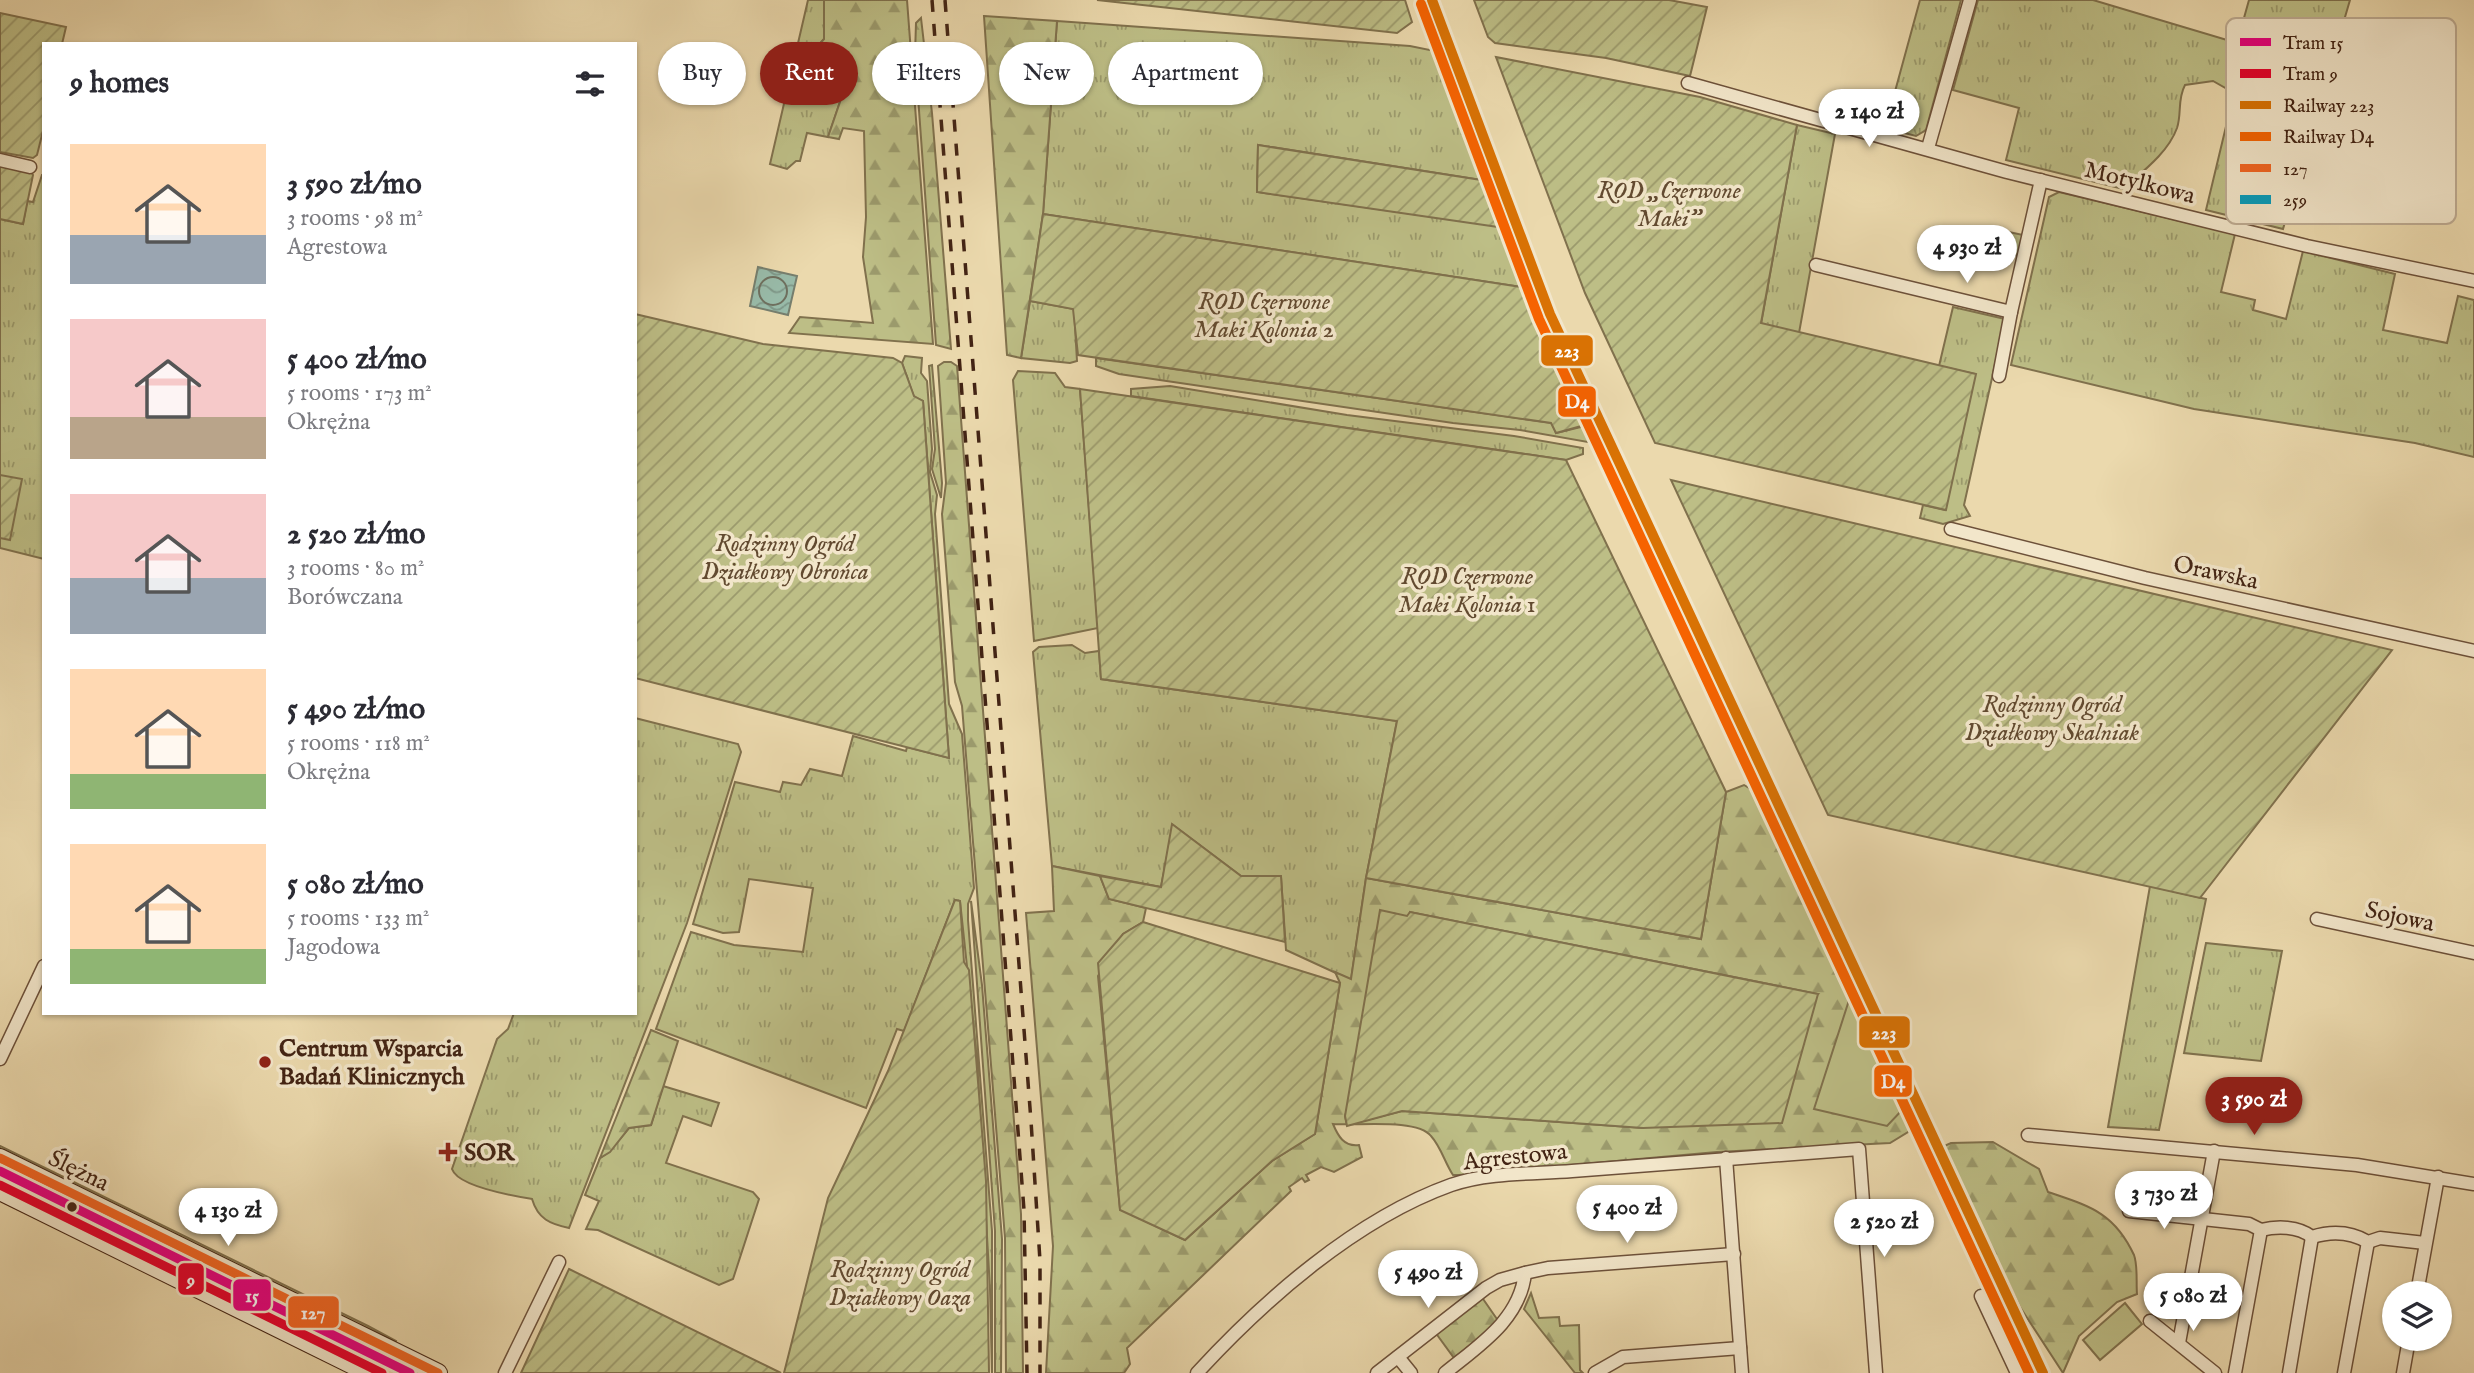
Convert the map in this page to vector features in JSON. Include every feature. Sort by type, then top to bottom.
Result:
[{"type":"main road","name":"Ślężna","points":[[0,1158],[438,1373]]},
{"type":"main road","points":[[0,1191],[369,1373]]},
{"type":"street","points":[[1928,148],[1969,0]]},
{"type":"street","name":"Motylkowa","points":[[1688,83],[2041,180],[2307,246],[2474,281]]},
{"type":"street","points":[[0,160],[30,167]]},
{"type":"street","points":[[1999,376],[2041,180]]},
{"type":"street","points":[[1816,265],[2011,312]]},
{"type":"street","name":"Orawska","points":[[1951,528],[2145,578],[2474,651]]},
{"type":"street","name":"Sojowa","points":[[2317,919],[2474,953]]},
{"type":"street","points":[[0,1059],[42,970]]},
{"type":"street","points":[[2028,1135],[2357,1165],[2474,1184]]},
{"type":"street","name":"Agrestowa","points":[[1197,1373],[1239,1329],[1325,1257],[1406,1205],[1450,1185],[1513,1176],[1859,1149],[1877,1373]]},
{"type":"street","points":[[2179,1343],[2214,1151]]},
{"type":"street","points":[[1726,1158],[1742,1373]]},
{"type":"street","points":[[2419,1281],[2438,1177]]},
{"type":"street","points":[[2129,1211],[2249,1224],[2260,1230],[2273,1227],[2304,1231],[2312,1237]]},
{"type":"street","points":[[2235,1373],[2260,1230]]},
{"type":"street","points":[[2312,1237],[2327,1233],[2358,1236],[2368,1242],[2380,1238],[2425,1243]]},
{"type":"street","points":[[2289,1373],[2312,1237]]},
{"type":"street","points":[[2344,1373],[2368,1242]]},
{"type":"street","points":[[1377,1373],[1500,1280],[1548,1268],[1734,1254]]},
{"type":"street","points":[[506,1373],[559,1262]]},
{"type":"street","points":[[1445,1373],[1507,1320],[1520,1297],[1525,1273]]},
{"type":"street","points":[[1981,1296],[2017,1373]]},
{"type":"street","points":[[2150,1321],[2215,1373]]},
{"type":"street","points":[[1595,1373],[1623,1357],[1740,1349]]},
{"type":"street","points":[[2403,1373],[2407,1351]]},
{"type":"street","points":[[1398,1357],[1411,1373]]},
{"type":"green space","points":[[808,0],[824,0],[824,39],[821,42],[798,42]]},
{"type":"green space","points":[[824,0],[907,0],[910,42],[872,42],[872,105],[915,105],[933,344],[789,333],[800,317],[873,323],[863,257],[866,217],[864,131],[843,128],[839,139],[828,137],[839,105],[858,105],[858,42],[821,42],[824,39]]},
{"type":"green space","points":[[1097,0],[1405,0],[1412,22],[1397,33]]},
{"type":"green space","points":[[1474,0],[1669,0],[1707,7],[1690,76],[1606,58],[1495,43],[1488,37]]},
{"type":"green space","points":[[1920,0],[1961,0],[1926,130],[1916,136],[1885,128]]},
{"type":"green space","points":[[1978,0],[2093,0],[2226,40],[2226,88],[2213,81],[2185,85],[2173,137],[2154,162],[2123,189],[2006,160],[2019,108],[1953,90]]},
{"type":"green space","points":[[2249,0],[2350,0],[2345,18],[2244,18]]},
{"type":"green space","points":[[0,13],[66,27],[62,42],[42,42],[42,135],[37,155],[33,158],[0,152]]},
{"type":"green space","points":[[984,16],[1057,21],[1055,42],[999,42],[999,105],[1051,105],[1043,214],[1021,358],[1007,355]]},
{"type":"green space","points":[[921,18],[924,42],[915,42],[916,23]]},
{"type":"green space","points":[[1057,21],[1410,46],[1435,51],[1481,180],[1258,145],[1257,192],[1504,227],[1527,284],[1521,287],[1043,214],[1051,105],[1094,105],[1094,42],[1055,42]]},
{"type":"green space","name":"ROD „Czerwone Maki”","points":[[1496,57],[1700,97],[1797,125],[1761,323],[1976,374],[1946,510],[1655,443],[1585,293]]},
{"type":"green space","points":[[784,105],[839,105],[828,137],[807,133],[800,161],[787,169],[770,164]]},
{"type":"green space","points":[[919,105],[931,105],[951,349],[936,345]]},
{"type":"green space","points":[[1797,125],[1835,134],[1799,333],[1761,324]]},
{"type":"green space","points":[[2226,126],[2226,215],[2206,210]]},
{"type":"green space","points":[[1258,145],[1481,180],[1498,227],[1257,192]]},
{"type":"green space","points":[[0,164],[30,171],[33,175],[23,224],[0,219]]},
{"type":"green space","points":[[42,175],[42,558],[0,548],[0,219],[23,224],[27,201],[33,202]]},
{"type":"green space","points":[[2059,192],[2235,234],[2221,292],[2255,300],[2253,310],[2286,319],[2303,251],[2395,274],[2383,330],[2447,343],[2458,296],[2474,300],[2474,457],[2415,443],[2194,409],[2011,365],[2049,197]]},
{"type":"green space","name":"ROD Czerwone Maki Kolonia 2","points":[[1043,214],[1521,287],[1585,425],[1556,433],[1551,423],[1078,355],[1073,309],[1030,301]]},
{"type":"green space","points":[[2263,224],[2284,224],[2283,229]]},
{"type":"green space","points":[[1990,228],[2023,235],[2018,256],[1985,248]]},
{"type":"green space","points":[[1030,301],[1074,309],[1077,361],[1070,363],[1021,358]]},
{"type":"green space","points":[[1953,307],[2005,319],[1964,505],[1970,516],[1943,524],[1920,518],[1923,505],[1945,510],[1975,374],[1939,366]]},
{"type":"green space","name":"Rodzinny Ogród Działkowy Obrońca","points":[[637,314],[763,344],[893,358],[902,363],[914,396],[923,401],[949,758],[637,679]]},
{"type":"green space","points":[[905,356],[922,358],[921,373],[927,381],[932,449],[930,472],[937,495],[935,514],[949,704],[962,734],[974,888],[968,904],[968,920],[992,1231],[992,1373],[977,1060],[960,901],[955,900],[904,1031],[897,1029],[866,1108],[656,1029],[691,932],[734,945],[803,952],[813,888],[749,879],[739,932],[723,933],[693,924],[735,782],[780,792],[783,782],[801,785],[810,769],[842,776],[853,736],[906,751],[907,747],[949,758],[923,401],[914,397],[902,363]]},
{"type":"green space","points":[[1096,358],[1552,423],[1556,433],[1589,425],[1599,444],[1520,430],[1453,423],[1119,374],[1096,366]]},
{"type":"green space","points":[[944,362],[957,366],[1021,1214],[1023,1373],[1006,1373],[1005,1238],[962,706],[955,682],[942,514],[946,483],[938,366]]},
{"type":"green space","points":[[932,365],[941,498],[932,469],[935,449],[929,366]]},
{"type":"green space","points":[[1018,371],[1055,373],[1065,387],[1080,389],[1098,628],[1034,641],[1013,380]]},
{"type":"green space","points":[[1170,386],[1347,415],[1514,436],[1583,448],[1583,454],[1566,460],[1131,396],[1131,389]]},
{"type":"green space","name":"ROD Czerwone Maki Kolonia 1","points":[[1080,389],[1566,460],[1726,792],[1701,939],[1366,878],[1397,721],[1101,679]]},
{"type":"green space","points":[[0,475],[22,479],[10,540],[0,538]]},
{"type":"green space","name":"Rodzinny Ogród Działkowy Skalniak","points":[[1671,480],[2392,650],[2200,898],[1828,815]]},
{"type":"green space","points":[[1072,645],[1085,653],[1099,651],[1101,679],[1397,721],[1366,878],[1351,980],[1286,950],[1281,877],[1241,876],[1173,825],[1161,887],[1052,866],[1033,652],[1039,647]]},
{"type":"green space","points":[[637,719],[738,744],[741,752],[687,923],[569,1228],[546,1220],[532,1199],[475,1186],[464,1181],[452,1169],[497,1039],[508,1029],[513,1015],[637,1015]]},
{"type":"green space","points":[[1744,785],[1767,799],[1921,1124],[1890,1143],[1717,1152],[1453,1175],[1434,1140],[1424,1130],[1400,1125],[1350,1124],[1402,1111],[1643,1128],[1818,994],[1410,912],[1345,1116],[1347,1124],[1333,1124],[1339,1136],[1346,1142],[1359,1145],[1362,1157],[1334,1172],[1321,1167],[1306,1175],[1309,1180],[1305,1182],[1302,1178],[1289,1187],[1291,1191],[1127,1348],[1130,1364],[1124,1373],[1046,1373],[1053,1246],[1026,913],[1054,911],[1052,866],[1100,876],[1109,899],[1146,908],[1143,922],[1123,934],[1098,976],[1120,1209],[1185,1240],[1272,1161],[1315,1134],[1340,983],[1335,972],[1351,979],[1366,878],[1701,939],[1726,792]]},
{"type":"green space","points":[[1172,824],[1241,876],[1281,876],[1285,942],[1109,899],[1100,876],[1161,887]]},
{"type":"green space","points":[[2150,886],[2206,899],[2159,1130],[2108,1127]]},
{"type":"green space","name":"Rodzinny Ogród Działkowy Oaza","points":[[955,900],[960,901],[964,962],[969,970],[986,1181],[989,1373],[784,1373],[828,1198],[888,1071]]},
{"type":"green space","points":[[971,901],[982,985],[1002,1239],[1001,1373],[995,1373],[995,1231]]},
{"type":"green space","points":[[1380,910],[1407,916],[1410,912],[1818,994],[1782,1123],[1643,1128],[1402,1111],[1347,1126],[1345,1116]]},
{"type":"green space","points":[[1143,922],[1340,983],[1315,1134],[1272,1161],[1185,1240],[1120,1210],[1098,963],[1123,934]]},
{"type":"green space","points":[[2206,943],[2282,951],[2261,1061],[2184,1053]]},
{"type":"green space","points":[[1851,994],[1904,1108],[1887,1126],[1814,1109]]},
{"type":"green space","points":[[651,1030],[678,1041],[651,1125],[629,1128],[610,1152],[600,1158]]},
{"type":"green space","points":[[663,1086],[719,1103],[711,1126],[683,1116],[666,1163],[753,1192],[759,1199],[733,1279],[719,1285],[598,1230],[586,1229],[599,1201],[585,1195],[600,1158],[610,1151],[629,1128],[651,1125]]},
{"type":"green space","points":[[1993,1142],[2039,1169],[2048,1192],[2088,1207],[2109,1220],[2134,1255],[2137,1294],[2117,1302],[2079,1336],[2063,1373],[2020,1307],[1942,1147],[1951,1143]]},
{"type":"green space","points":[[0,1146],[368,1326],[396,1341],[395,1344],[0,1150]]},
{"type":"green space","points":[[1935,1155],[2040,1373],[2021,1373],[1927,1160]]},
{"type":"green space","points":[[569,1269],[781,1373],[521,1373]]},
{"type":"green space","points":[[1531,1293],[1539,1318],[1559,1317],[1560,1326],[1579,1325],[1580,1370],[1583,1373],[1575,1373],[1524,1309]]},
{"type":"green space","points":[[1481,1296],[1499,1322],[1454,1358],[1435,1332]]},
{"type":"green space","points":[[2125,1303],[2142,1324],[2100,1360],[2083,1340]]},
{"type":"water","points":[[758,267],[797,276],[788,315],[750,306]]},
{"type":"railway","points":[[932,0],[1024,1210],[1027,1373]]},
{"type":"railway","points":[[945,0],[1031,1121],[1040,1261],[1040,1373]]},
{"type":"tram line","name":"15","points":[[0,1171],[410,1373]]},
{"type":"tram line","name":"9","points":[[0,1185],[382,1373]]},
{"type":"rail line","name":"223","points":[[1432,0],[1550,314],[2043,1373]]},
{"type":"rail line","name":"D4","points":[[1421,4],[1539,319],[2029,1373]]},
{"type":"transit line","name":"127","points":[[0,1158],[438,1373]]},
{"type":"transit line","name":"259","points":[[0,1172],[410,1373]]},
{"type":"place","name":"Centrum Wsparcia Badań Klinicznych","points":[[265,1062]]},
{"type":"place","name":"SOR","points":[[448,1152]]}]
